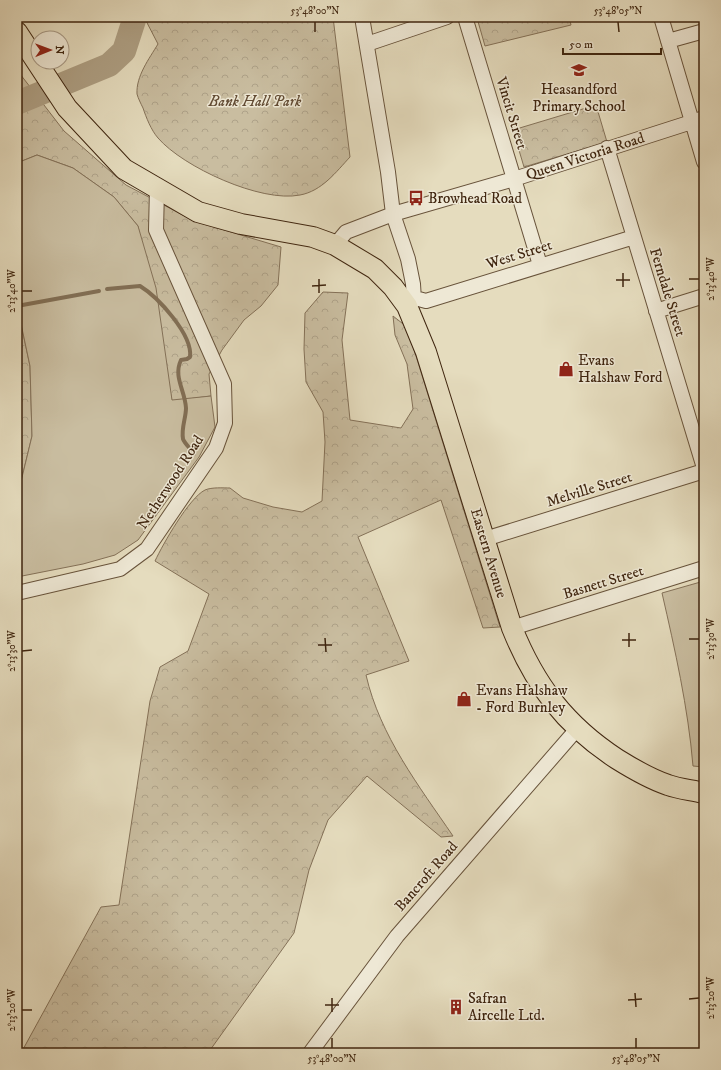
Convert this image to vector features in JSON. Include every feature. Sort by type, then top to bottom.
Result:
[{"type":"highway","points":[[17,32],[67,108],[124,169],[198,212],[241,224],[313,237],[340,248]]},
{"type":"highway","name":"Eastern Avenue","points":[[340,248],[375,269],[411,302],[512,628],[522,653],[539,683],[558,709],[577,729],[603,750],[634,770],[668,786],[704,793]]},
{"type":"street","points":[[362,17],[388,172],[392,214],[408,259],[411,302]]},
{"type":"street","points":[[367,44],[447,17]]},
{"type":"street","name":"Vincit Street","points":[[464,17],[540,265]]},
{"type":"street","points":[[661,17],[668,41],[698,120],[704,162]]},
{"type":"street","points":[[668,41],[704,31]]},
{"type":"street","name":"Queen Victoria Road","points":[[340,248],[346,232],[392,214],[514,179],[698,120]]},
{"type":"street","name":"Ferndale Street","points":[[607,148],[704,470]]},
{"type":"street","name":"Netherwood Road","points":[[17,593],[120,569],[146,549],[216,448],[225,422],[224,384],[156,230],[157,189]]},
{"type":"street","name":"West Street","points":[[411,302],[426,301],[634,237]]},
{"type":"street","points":[[656,311],[704,296]]},
{"type":"street","name":"Melville Street","points":[[485,539],[704,470]]},
{"type":"street","name":"Basnett Street","points":[[512,628],[704,568]]},
{"type":"street","name":"Bancroft Road","points":[[310,1053],[397,936],[577,729]]},
{"type":"green space","name":"Bank Hall Park","points":[[144,17],[333,17],[350,157],[334,175],[322,185],[308,193],[284,196],[265,194],[245,188],[204,171],[185,160],[155,135],[137,94],[137,87],[141,74],[158,44]]},
{"type":"green space","points":[[569,17],[571,25],[485,46],[477,18]]},
{"type":"green space","points":[[17,70],[64,131],[126,185],[194,221],[281,247],[278,285],[261,306],[244,320],[222,350],[209,374],[211,396],[172,401],[138,226],[114,197],[73,168],[37,155],[17,163]]},
{"type":"green space","points":[[596,105],[607,142],[524,167],[513,130]]},
{"type":"green space","points":[[37,155],[73,168],[114,197],[138,226],[156,288],[172,400],[211,396],[215,427],[199,457],[138,540],[115,555],[83,564],[17,577],[17,498],[32,436],[30,366],[17,305],[17,163]]},
{"type":"green space","points":[[323,292],[348,293],[342,340],[350,420],[401,428],[413,409],[407,364],[395,335],[393,316],[407,327],[500,627],[483,628],[441,500],[358,537],[409,661],[366,675],[372,697],[391,740],[402,760],[453,836],[441,837],[367,776],[328,820],[309,870],[294,933],[208,1053],[21,1053],[101,907],[119,905],[150,701],[160,667],[188,651],[209,594],[155,561],[164,544],[184,511],[199,495],[208,489],[230,488],[243,498],[273,507],[302,512],[322,501],[325,442],[323,412],[306,382],[304,349],[305,313]]},
{"type":"green space","points":[[17,305],[30,366],[32,436],[17,498]]},
{"type":"green space","points":[[704,581],[704,767],[693,766],[684,700],[662,593]]},
{"type":"waterway","points":[[17,103],[109,65],[124,51],[135,17]]},
{"type":"waterway","points":[[107,289],[140,286],[165,307],[186,338],[190,357],[181,360],[178,372],[186,408],[183,439],[194,454]]},
{"type":"waterway","points":[[17,306],[99,291]]},
{"type":"place","name":"Heasandford Primary School","points":[[579,70]]},
{"type":"place","name":"Browhead Road","points":[[416,198]]},
{"type":"place","name":"Evans Halshaw Ford","points":[[566,369]]},
{"type":"place","name":"Evans Halshaw - Ford Burnley","points":[[464,699]]},
{"type":"place","name":"Safran Aircelle Ltd.","points":[[456,1007]]}]
